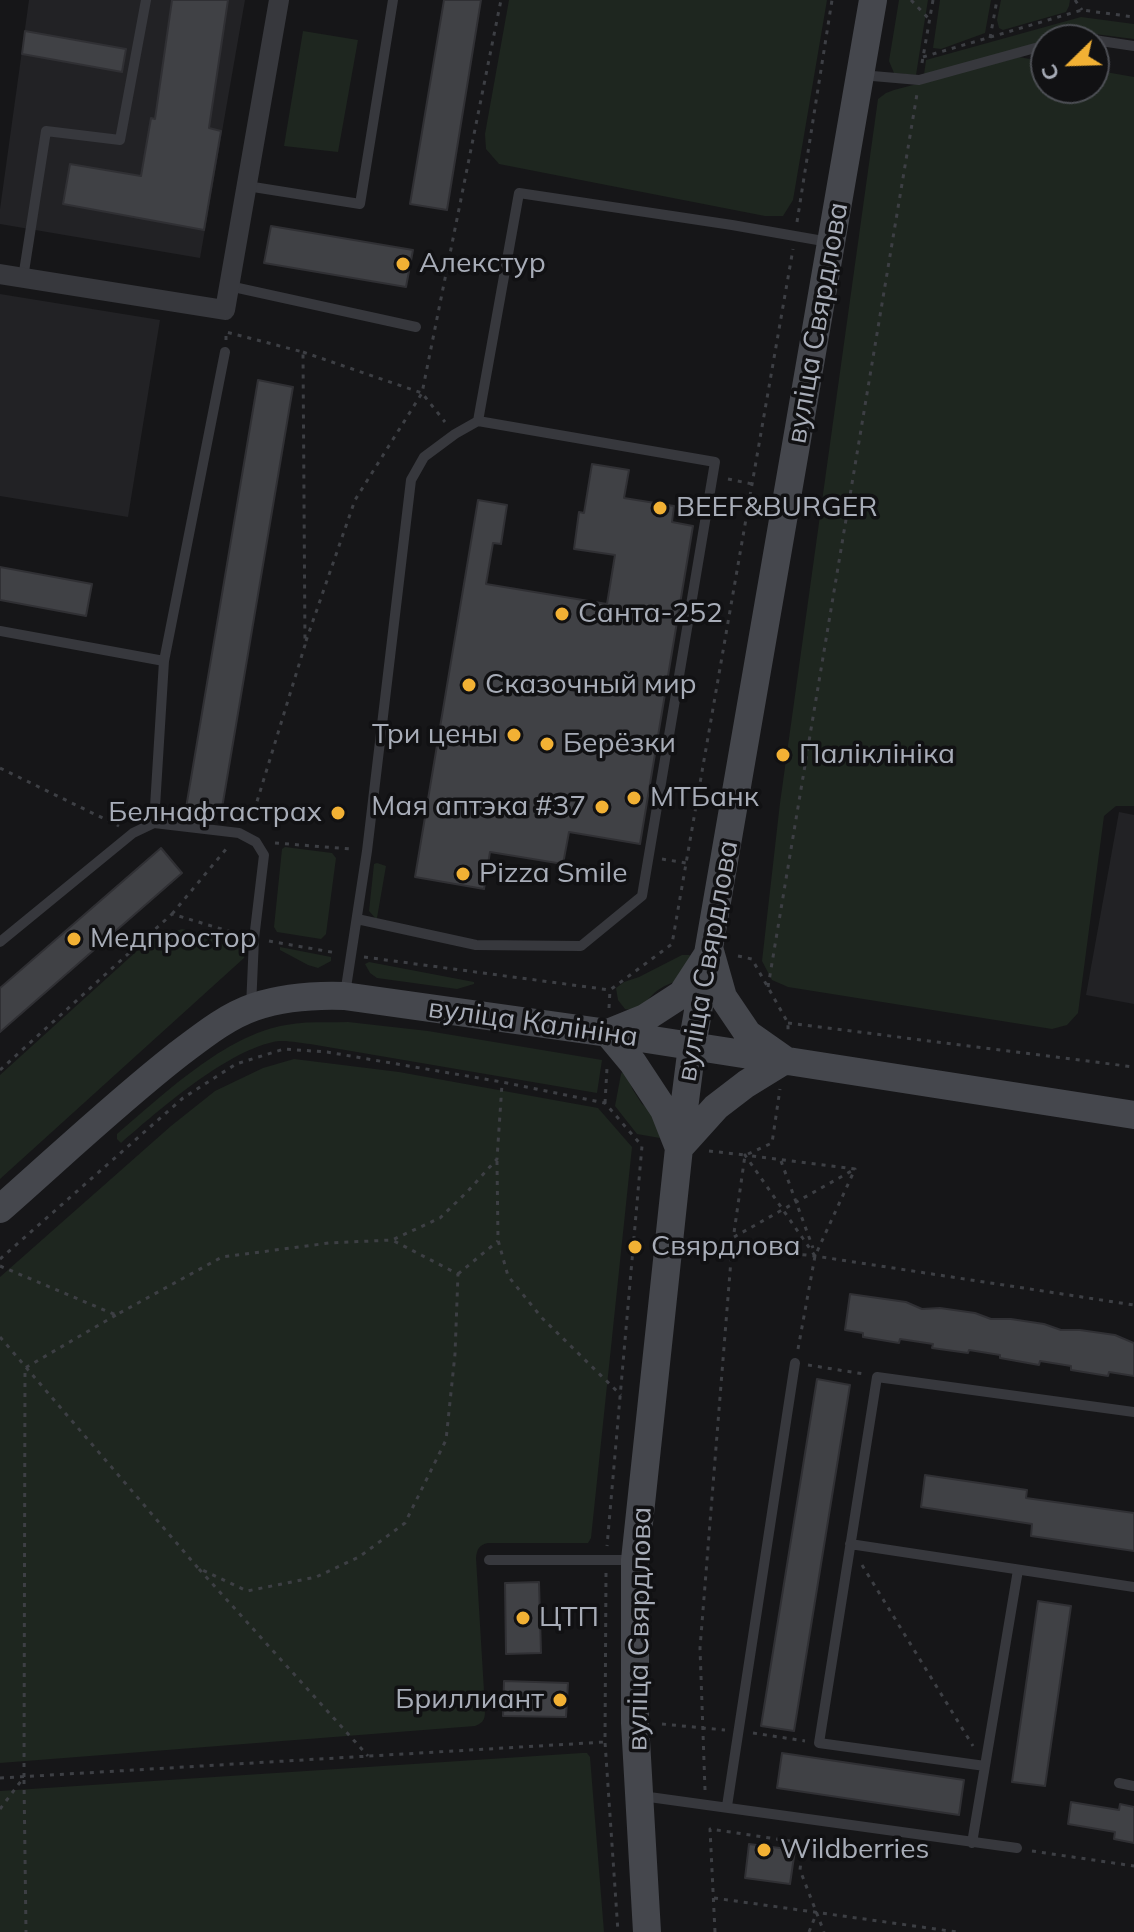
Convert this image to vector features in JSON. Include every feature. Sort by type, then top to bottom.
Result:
[{"type":"main road","name":"вуліца Свярдлова","points":[[647,1932],[635,1723],[635,1560],[679,1148],[692,1046],[873,0]]},
{"type":"main road","points":[[710,951],[723,997],[748,1034],[786,1051],[716,1107],[679,1148],[664,1110],[633,1063],[608,1036],[645,1018],[682,994],[710,951]]},
{"type":"main road","name":"вуліца Калініна","points":[[0,1209],[149,1077],[213,1029],[251,1008],[282,999],[313,995],[344,996],[692,1046],[786,1051],[1134,1115]]},
{"type":"street","points":[[0,274],[225,310],[279,0]]},
{"type":"lane","points":[[23,278],[46,131],[120,140],[146,0]]},
{"type":"lane","points":[[247,186],[360,204],[393,0]]},
{"type":"lane","points":[[1110,42],[1134,46]]},
{"type":"lane","points":[[860,75],[919,80],[1030,49]]},
{"type":"lane","points":[[478,421],[519,193],[833,243]]},
{"type":"lane","points":[[229,286],[416,327]]},
{"type":"lane","points":[[154,823],[164,661],[225,352]]},
{"type":"lane","points":[[344,996],[367,851],[411,480],[424,457],[478,421],[715,462],[642,896],[581,946],[476,945],[357,919]]},
{"type":"lane","points":[[0,631],[164,661]]},
{"type":"lane","points":[[0,942],[133,833],[154,823],[239,833],[256,842],[264,855],[254,939],[251,1008]]},
{"type":"lane","points":[[727,1806],[795,1363]]},
{"type":"lane","points":[[985,1766],[819,1743],[877,1377],[1134,1412]]},
{"type":"lane","points":[[850,1544],[1134,1587]]},
{"type":"lane","points":[[489,1560],[635,1560]]},
{"type":"lane","points":[[972,1843],[1018,1570]]},
{"type":"lane","points":[[1119,1783],[1134,1786]]},
{"type":"lane","points":[[639,1795],[1017,1848]]},
{"type":"path","points":[[0,1070],[172,914],[239,833],[255,808],[305,645],[355,500],[422,393],[501,0]]},
{"type":"path","points":[[172,914],[254,939],[351,956],[610,990],[672,944],[795,236],[832,0]]},
{"type":"path","points":[[911,0],[930,20]]},
{"type":"path","points":[[768,987],[933,0]]},
{"type":"path","points":[[990,38],[997,0]]},
{"type":"path","points":[[1075,0],[1082,10]]},
{"type":"path","points":[[923,57],[1082,10],[1134,17]]},
{"type":"path","points":[[225,352],[226,332],[303,352],[422,393],[455,434]]},
{"type":"path","points":[[303,352],[305,645]]},
{"type":"path","points":[[712,477],[752,484]]},
{"type":"path","points":[[0,768],[133,833]]},
{"type":"path","points":[[256,842],[367,851]]},
{"type":"path","points":[[649,857],[686,863]]},
{"type":"path","points":[[738,956],[752,959],[788,1023],[786,1051]]},
{"type":"path","points":[[605,1103],[610,990]]},
{"type":"path","points":[[788,1023],[1134,1067]]},
{"type":"path","points":[[0,1259],[183,1098],[236,1064],[284,1049],[327,1052],[605,1103],[642,1146],[606,1560],[605,1742],[618,1932]]},
{"type":"path","points":[[502,1082],[497,1159],[498,1240],[508,1276],[542,1318],[621,1395]]},
{"type":"path","points":[[745,1155],[772,1143],[780,1089]]},
{"type":"path","points":[[709,1151],[855,1169]]},
{"type":"path","points":[[745,1155],[815,1256]]},
{"type":"path","points":[[706,1794],[700,1648],[732,1247],[745,1155]]},
{"type":"path","points":[[25,1368],[222,1257],[329,1243],[392,1240],[440,1218],[497,1159]]},
{"type":"path","points":[[780,1160],[815,1256]]},
{"type":"path","points":[[734,1237],[855,1169]]},
{"type":"path","points":[[855,1169],[815,1256],[795,1363],[877,1377]]},
{"type":"path","points":[[392,1240],[458,1274]]},
{"type":"path","points":[[198,1568],[247,1591],[316,1577],[359,1557],[405,1523],[446,1440],[455,1354],[458,1274],[498,1240]]},
{"type":"path","points":[[732,1247],[815,1256],[1134,1305]]},
{"type":"path","points":[[0,1266],[116,1315]]},
{"type":"path","points":[[0,1337],[198,1568],[368,1756]]},
{"type":"path","points":[[25,1368],[26,1932]]},
{"type":"path","points":[[850,1544],[985,1766]]},
{"type":"path","points":[[662,1724],[740,1731],[819,1743]]},
{"type":"path","points":[[0,1778],[605,1742]]},
{"type":"path","points":[[0,1809],[24,1777]]},
{"type":"path","points":[[715,1932],[710,1829],[803,1843],[800,1870],[824,1932]]},
{"type":"path","points":[[1017,1848],[1134,1866]]},
{"type":"path","points":[[714,1898],[957,1932]]},
{"type":"path","points":[[809,1932],[817,1912]]},
{"type":"shaded area","points":[[29,0],[245,0],[200,258],[0,224]]},
{"type":"shaded area","points":[[509,0],[827,0],[793,200],[783,216],[765,216],[499,164],[486,149],[485,134]]},
{"type":"shaded area","points":[[899,0],[928,0],[916,75],[894,73],[889,61]]},
{"type":"shaded area","points":[[940,0],[991,0],[985,33],[941,49],[933,48]]},
{"type":"shaded area","points":[[1001,0],[1070,0],[1066,12],[1003,30],[999,28],[997,20]]},
{"type":"shaded area","points":[[1081,17],[1134,24],[1134,39],[1110,36],[1110,24],[1056,24]]},
{"type":"shaded area","points":[[303,31],[358,40],[338,152],[284,146]]},
{"type":"shaded area","points":[[1030,31],[1030,46],[924,75],[926,60]]},
{"type":"shaded area","points":[[1019,57],[1030,59],[1030,104],[1110,104],[1110,73],[1134,77],[1134,806],[1116,806],[1104,816],[1078,1013],[1067,1025],[1052,1029],[788,987],[772,980],[762,961],[780,803],[878,99],[894,90]]},
{"type":"shaded area","points":[[0,294],[160,320],[128,517],[0,496]]},
{"type":"shaded area","points":[[1119,812],[1134,815],[1134,1004],[1086,995]]},
{"type":"shaded area","points":[[282,849],[332,853],[336,858],[326,934],[321,939],[277,932],[274,927]]},
{"type":"shaded area","points":[[374,864],[386,866],[376,919],[369,911]]},
{"type":"shaded area","points":[[182,929],[248,946],[244,958],[0,1179],[0,1075],[149,940]]},
{"type":"shaded area","points":[[280,947],[331,957],[331,961],[318,968],[280,950]]},
{"type":"shaded area","points":[[682,955],[693,957],[683,979],[661,988],[639,1007],[625,1009],[618,1000],[616,988]]},
{"type":"shaded area","points":[[369,962],[474,984],[457,989],[377,978],[365,964]]},
{"type":"shaded area","points":[[348,1022],[428,1031],[602,1060],[597,1093],[277,1041],[254,1048],[213,1070],[121,1143],[117,1139],[117,1134],[175,1085],[240,1041],[286,1025]]},
{"type":"shaded area","points":[[294,1059],[399,1072],[598,1108],[632,1147],[591,1538],[588,1543],[488,1543],[479,1548],[476,1558],[485,1711],[483,1721],[475,1726],[0,1763],[0,1277],[215,1091],[263,1068]]},
{"type":"shaded area","points":[[622,1072],[642,1104],[653,1113],[660,1138],[637,1134],[615,1106]]},
{"type":"shaded area","points":[[587,1753],[590,1757],[604,1932],[0,1932],[0,1791]]},
{"type":"building","points":[[172,0],[228,0],[209,128],[221,131],[204,230],[63,204],[70,164],[141,176],[151,118],[155,119]]},
{"type":"building","points":[[444,0],[481,0],[447,210],[410,204]]},
{"type":"building","points":[[25,31],[126,49],[122,72],[22,54]]},
{"type":"building","points":[[271,226],[413,250],[406,287],[264,263]]},
{"type":"building","points":[[258,380],[293,387],[221,814],[186,808]]},
{"type":"building","name":"Берёзки","points":[[592,464],[629,470],[624,498],[674,506],[672,522],[693,526],[640,844],[569,832],[563,864],[490,852],[484,889],[415,877],[478,500],[507,505],[501,544],[493,543],[486,584],[607,604],[615,555],[574,549],[579,512],[584,513]]},
{"type":"building","points":[[0,567],[92,584],[86,616],[0,600]]},
{"type":"building","points":[[161,848],[182,873],[0,1032],[0,988]]},
{"type":"building","points":[[850,1294],[906,1302],[922,1309],[940,1308],[975,1313],[991,1319],[1044,1324],[1061,1330],[1115,1335],[1134,1343],[1134,1376],[1109,1372],[1108,1376],[1040,1361],[1039,1365],[969,1350],[968,1353],[932,1348],[933,1344],[863,1337],[863,1333],[845,1330]]},
{"type":"building","points":[[817,1379],[850,1385],[794,1731],[761,1726]]},
{"type":"building","points":[[925,1475],[1027,1490],[1026,1498],[1134,1513],[1134,1551],[1031,1536],[1032,1524],[921,1507]]},
{"type":"building","name":"ЦТП","points":[[539,1582],[541,1653],[506,1654],[505,1583]]},
{"type":"building","points":[[1038,1601],[1071,1606],[1045,1786],[1012,1782]]},
{"type":"building","points":[[504,1681],[568,1683],[566,1717],[503,1716]]},
{"type":"building","points":[[782,1753],[964,1780],[959,1815],[777,1788]]},
{"type":"building","points":[[1071,1802],[1119,1810],[1120,1804],[1134,1807],[1134,1843],[1114,1839],[1115,1832],[1068,1824]]},
{"type":"building","points":[[749,1844],[795,1850],[790,1884],[745,1878]]},
{"type":"place","name":"Алекстур","points":[[403,264]]},
{"type":"place","name":"BEEF&BURGER","points":[[660,508]]},
{"type":"place","name":"Санта-252","points":[[562,614]]},
{"type":"place","name":"Сказочный мир","points":[[469,685]]},
{"type":"place","name":"Три цены","points":[[514,735]]},
{"type":"place","name":"Берёзки","points":[[547,744]]},
{"type":"place","name":"Паліклініка","points":[[783,755]]},
{"type":"place","name":"МТБанк","points":[[634,798]]},
{"type":"place","name":"Мая аптэка #37","points":[[602,807]]},
{"type":"place","name":"Белнафтастрах","points":[[338,813]]},
{"type":"place","name":"Pizza Smile","points":[[463,874]]},
{"type":"place","name":"Медпростор","points":[[74,939]]},
{"type":"place","name":"Свярдлова","points":[[635,1247]]},
{"type":"place","name":"ЦТП","points":[[523,1618]]},
{"type":"place","name":"Бриллиант","points":[[560,1700]]},
{"type":"place","name":"Wildberries","points":[[764,1850]]}]
